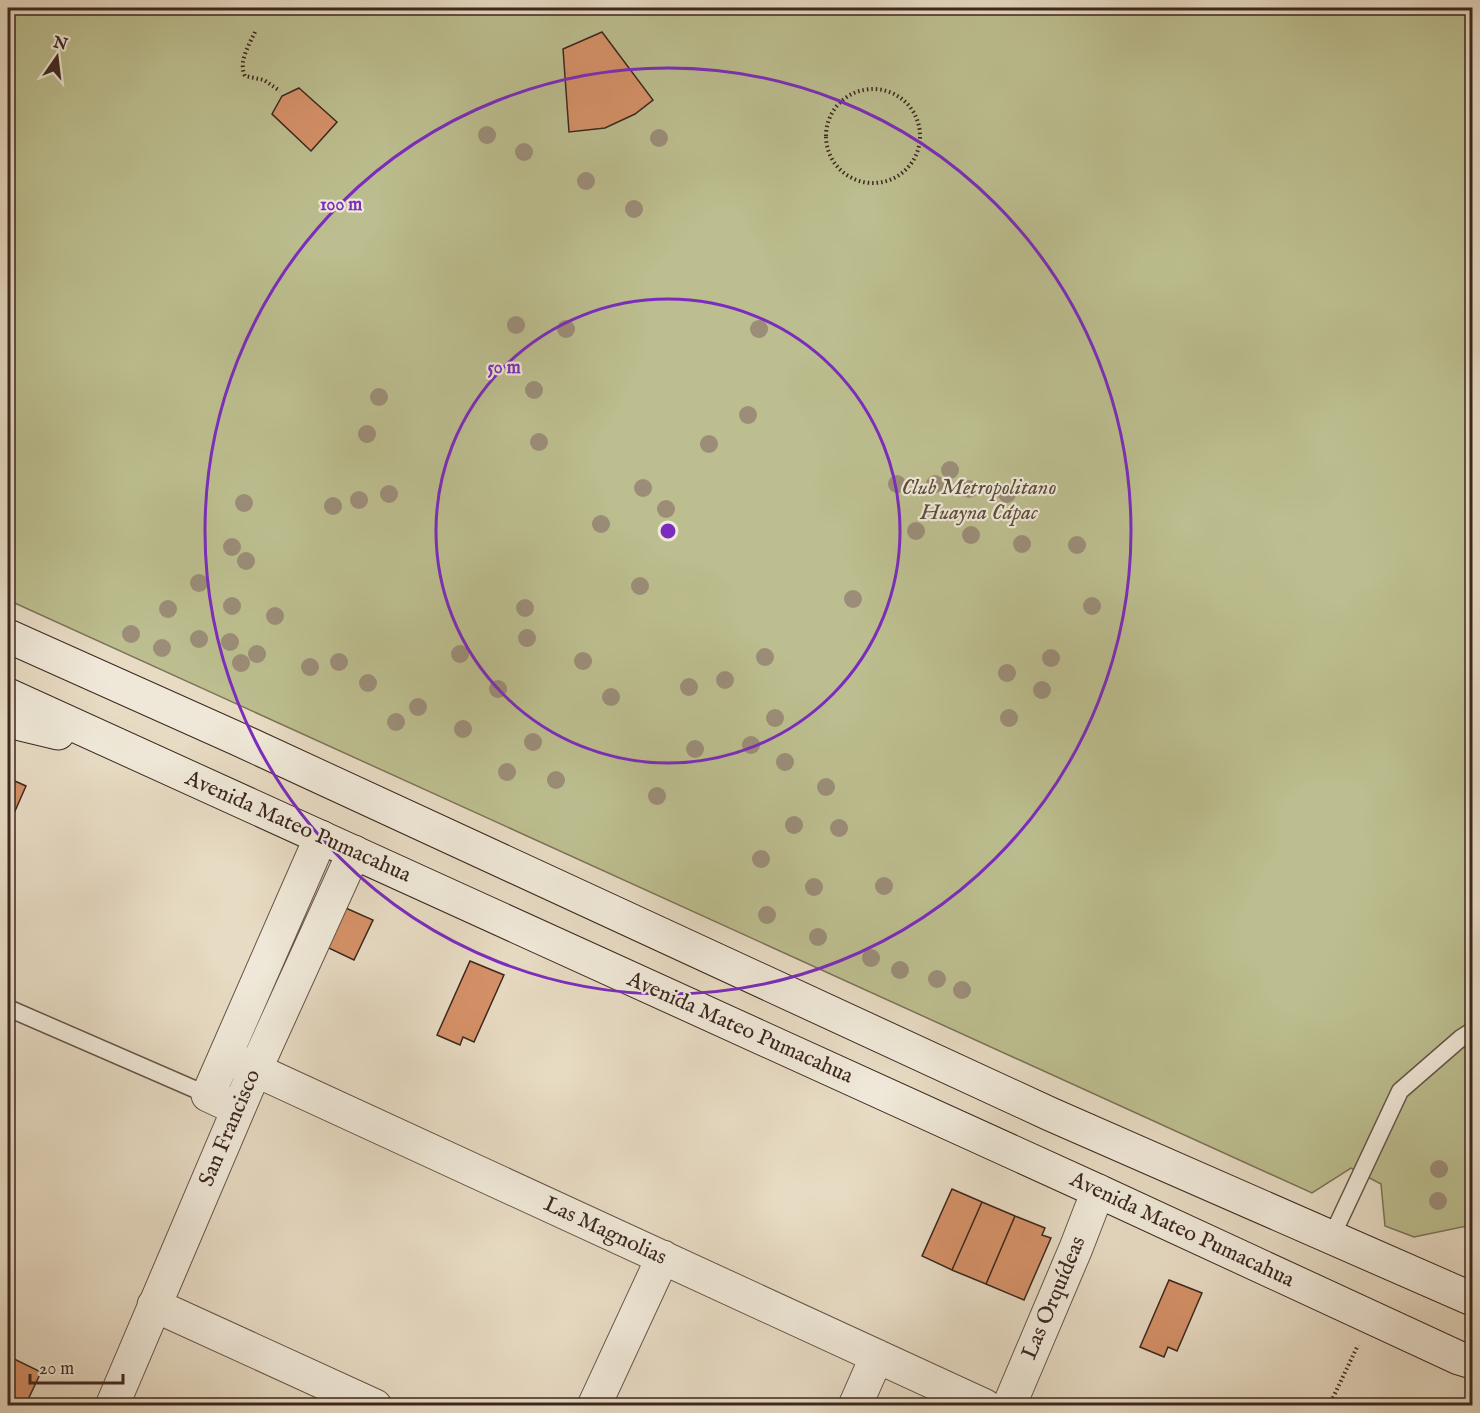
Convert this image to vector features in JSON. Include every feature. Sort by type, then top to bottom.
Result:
[{"type":"main road","points":[[8,636],[238,739],[1050,1114],[1473,1299]]},
{"type":"main road","name":"Avenida Mateo Pumacahua","points":[[8,695],[1098,1191],[1459,1358],[1473,1362]]},
{"type":"main road","points":[[8,721],[119,746]]},
{"type":"main road","name":"San Francisco","points":[[208,1095],[321,837]]},
{"type":"main road","name":"San Francisco","points":[[112,1406],[255,1070],[354,852]]},
{"type":"main road","name":"Las Magnolias","points":[[225,1056],[985,1406]]},
{"type":"main road","points":[[208,1095],[238,1109]]},
{"type":"main road","name":"Las Orquídeas","points":[[1009,1406],[1072,1259],[1098,1191]]},
{"type":"main road","points":[[594,1406],[663,1257]]},
{"type":"main road","points":[[154,1305],[375,1406]]},
{"type":"main road","points":[[855,1406],[877,1356]]},
{"type":"lane","points":[[8,1008],[208,1095]]},
{"type":"lane","points":[[1331,1238],[1400,1090],[1461,1038],[1473,1031]]},
{"type":"path","points":[[255,32],[242,63],[243,72],[245,76],[264,80],[280,91]]},
{"type":"path","points":[[868,88],[884,89],[902,98],[910,105],[919,120],[921,136],[918,152],[910,167],[897,177],[882,183],[865,183],[849,177],[838,168],[829,155],[826,140],[826,126],[832,111],[847,96],[868,88]]},
{"type":"path","points":[[1329,1406],[1372,1317]]},
{"type":"green space","name":"Club Metropolitano Huayna Cápac","points":[[8,8],[1472,8],[1472,1225],[1414,1237],[1385,1226],[1381,1184],[1351,1168],[1312,1193],[8,600]]},
{"type":"building","points":[[602,32],[653,100],[635,114],[605,128],[569,132],[563,49]]},
{"type":"building","points":[[299,88],[337,122],[311,151],[272,114],[282,96]]},
{"type":"building","points":[[8,778],[26,786],[8,827]]},
{"type":"building","points":[[339,905],[373,920],[354,960],[316,942]]},
{"type":"building","points":[[470,961],[504,975],[474,1042],[463,1037],[460,1045],[437,1035]]},
{"type":"building","points":[[952,1189],[982,1202],[952,1270],[922,1256]]},
{"type":"building","points":[[982,1202],[1015,1216],[986,1284],[952,1270]]},
{"type":"building","points":[[1015,1216],[1045,1228],[1042,1235],[1051,1238],[1024,1300],[986,1284]]},
{"type":"building","points":[[1169,1280],[1202,1293],[1177,1351],[1168,1347],[1164,1357],[1140,1347]]},
{"type":"building","points":[[8,1356],[41,1372],[25,1406],[8,1406]]}]
